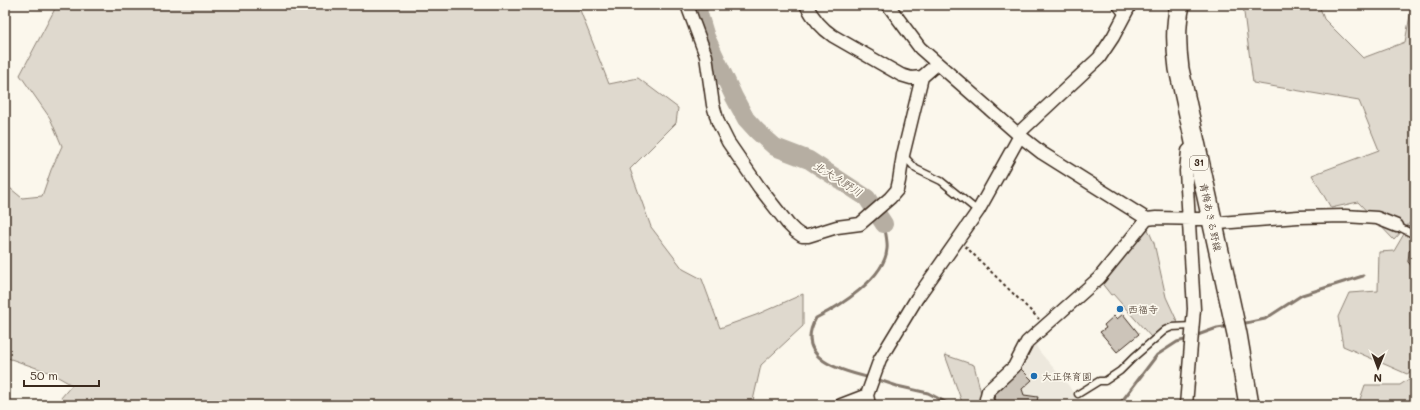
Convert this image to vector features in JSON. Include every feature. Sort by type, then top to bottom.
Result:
[{"type":"main road","name":"青梅あきる野線","points":[[1180,5],[1176,30],[1177,56],[1236,328],[1245,374],[1249,405]]},
{"type":"street","points":[[687,5],[706,56],[712,99],[718,122],[728,142],[759,187],[788,224],[802,236],[808,236],[837,227],[860,224],[897,190],[903,155],[922,77],[937,64]]},
{"type":"street","points":[[806,5],[823,29],[833,36],[901,75],[911,78],[922,77]]},
{"type":"street","points":[[888,5],[916,43],[937,64],[1019,135],[1042,153],[1147,219],[1188,218],[1204,219],[1219,223],[1298,217],[1345,216],[1377,218],[1398,226]]},
{"type":"street","points":[[841,405],[869,395],[880,359],[918,298],[978,211],[1022,130],[1099,58],[1113,37],[1127,10]]},
{"type":"street","points":[[1186,405],[1194,295],[1186,171],[1188,151],[1195,144]]},
{"type":"street","points":[[988,405],[986,399],[988,391],[1014,367],[1027,342],[1099,278],[1147,219]]},
{"type":"lane","points":[[1116,5],[1127,10]]},
{"type":"lane","points":[[903,155],[916,169],[941,181],[978,211]]},
{"type":"lane","points":[[1398,226],[1415,235]]},
{"type":"lane","points":[[1078,394],[1099,381],[1105,381],[1120,371],[1165,330],[1172,327],[1192,326]]},
{"type":"path","points":[[958,239],[1046,325]]},
{"type":"shaded area","points":[[57,5],[578,5],[609,84],[638,78],[678,108],[676,123],[630,169],[651,227],[683,269],[702,279],[720,328],[756,315],[803,294],[803,326],[761,365],[752,405],[55,405],[72,385],[51,373],[5,357],[5,184],[22,198],[42,196],[51,170],[62,146],[50,118],[20,75]]},
{"type":"shaded area","points":[[1243,5],[1319,5],[1324,19],[1363,58],[1405,42],[1412,5],[1415,5],[1415,217],[1394,240],[1358,202],[1331,208],[1312,175],[1379,150],[1359,101],[1253,83]]},
{"type":"shaded area","points":[[1415,220],[1415,369],[1407,374],[1343,346],[1338,317],[1349,293],[1378,291],[1379,252],[1394,251],[1408,227]]},
{"type":"shaded area","points":[[1147,227],[1154,243],[1166,297],[1178,323],[1161,328],[1151,337],[1113,294],[1111,295],[1100,281]]},
{"type":"shaded area","name":"大正保育園","points":[[1033,339],[1039,351],[1069,386],[1080,405],[993,405],[992,393]]},
{"type":"shaded area","points":[[945,355],[974,365],[984,405],[963,405]]},
{"type":"shaded area","points":[[1415,375],[1415,405],[1358,405],[1365,385],[1400,385]]},
{"type":"building","points":[[1415,246],[1415,270],[1408,262],[1409,251]]},
{"type":"building","points":[[1123,314],[1139,334],[1117,352],[1100,332],[1106,328],[1104,325],[1114,316],[1117,319]]},
{"type":"building","points":[[1021,369],[1032,380],[1022,389],[1024,395],[1038,397],[1036,405],[993,404],[995,394]]},
{"type":"waterway","name":"北大久野川","points":[[698,5],[699,14],[706,37],[746,119],[775,147],[809,160],[867,198],[884,224]]},
{"type":"waterway","name":"北大久野川","points":[[871,378],[834,367],[824,361],[815,353],[811,344],[811,332],[816,318],[860,290],[878,270],[884,260],[887,249],[884,224]]},
{"type":"waterway","points":[[1241,324],[1265,319],[1302,295],[1363,276]]},
{"type":"waterway","points":[[1195,336],[1217,328],[1230,326]]},
{"type":"waterway","points":[[1119,405],[1157,355],[1177,342],[1188,339]]},
{"type":"waterway","name":"北大久野川","points":[[876,379],[897,386],[928,393],[951,405]]},
{"type":"place","name":"西福寺","points":[[1120,309]]},
{"type":"place","name":"大正保育園","points":[[1034,376]]}]
